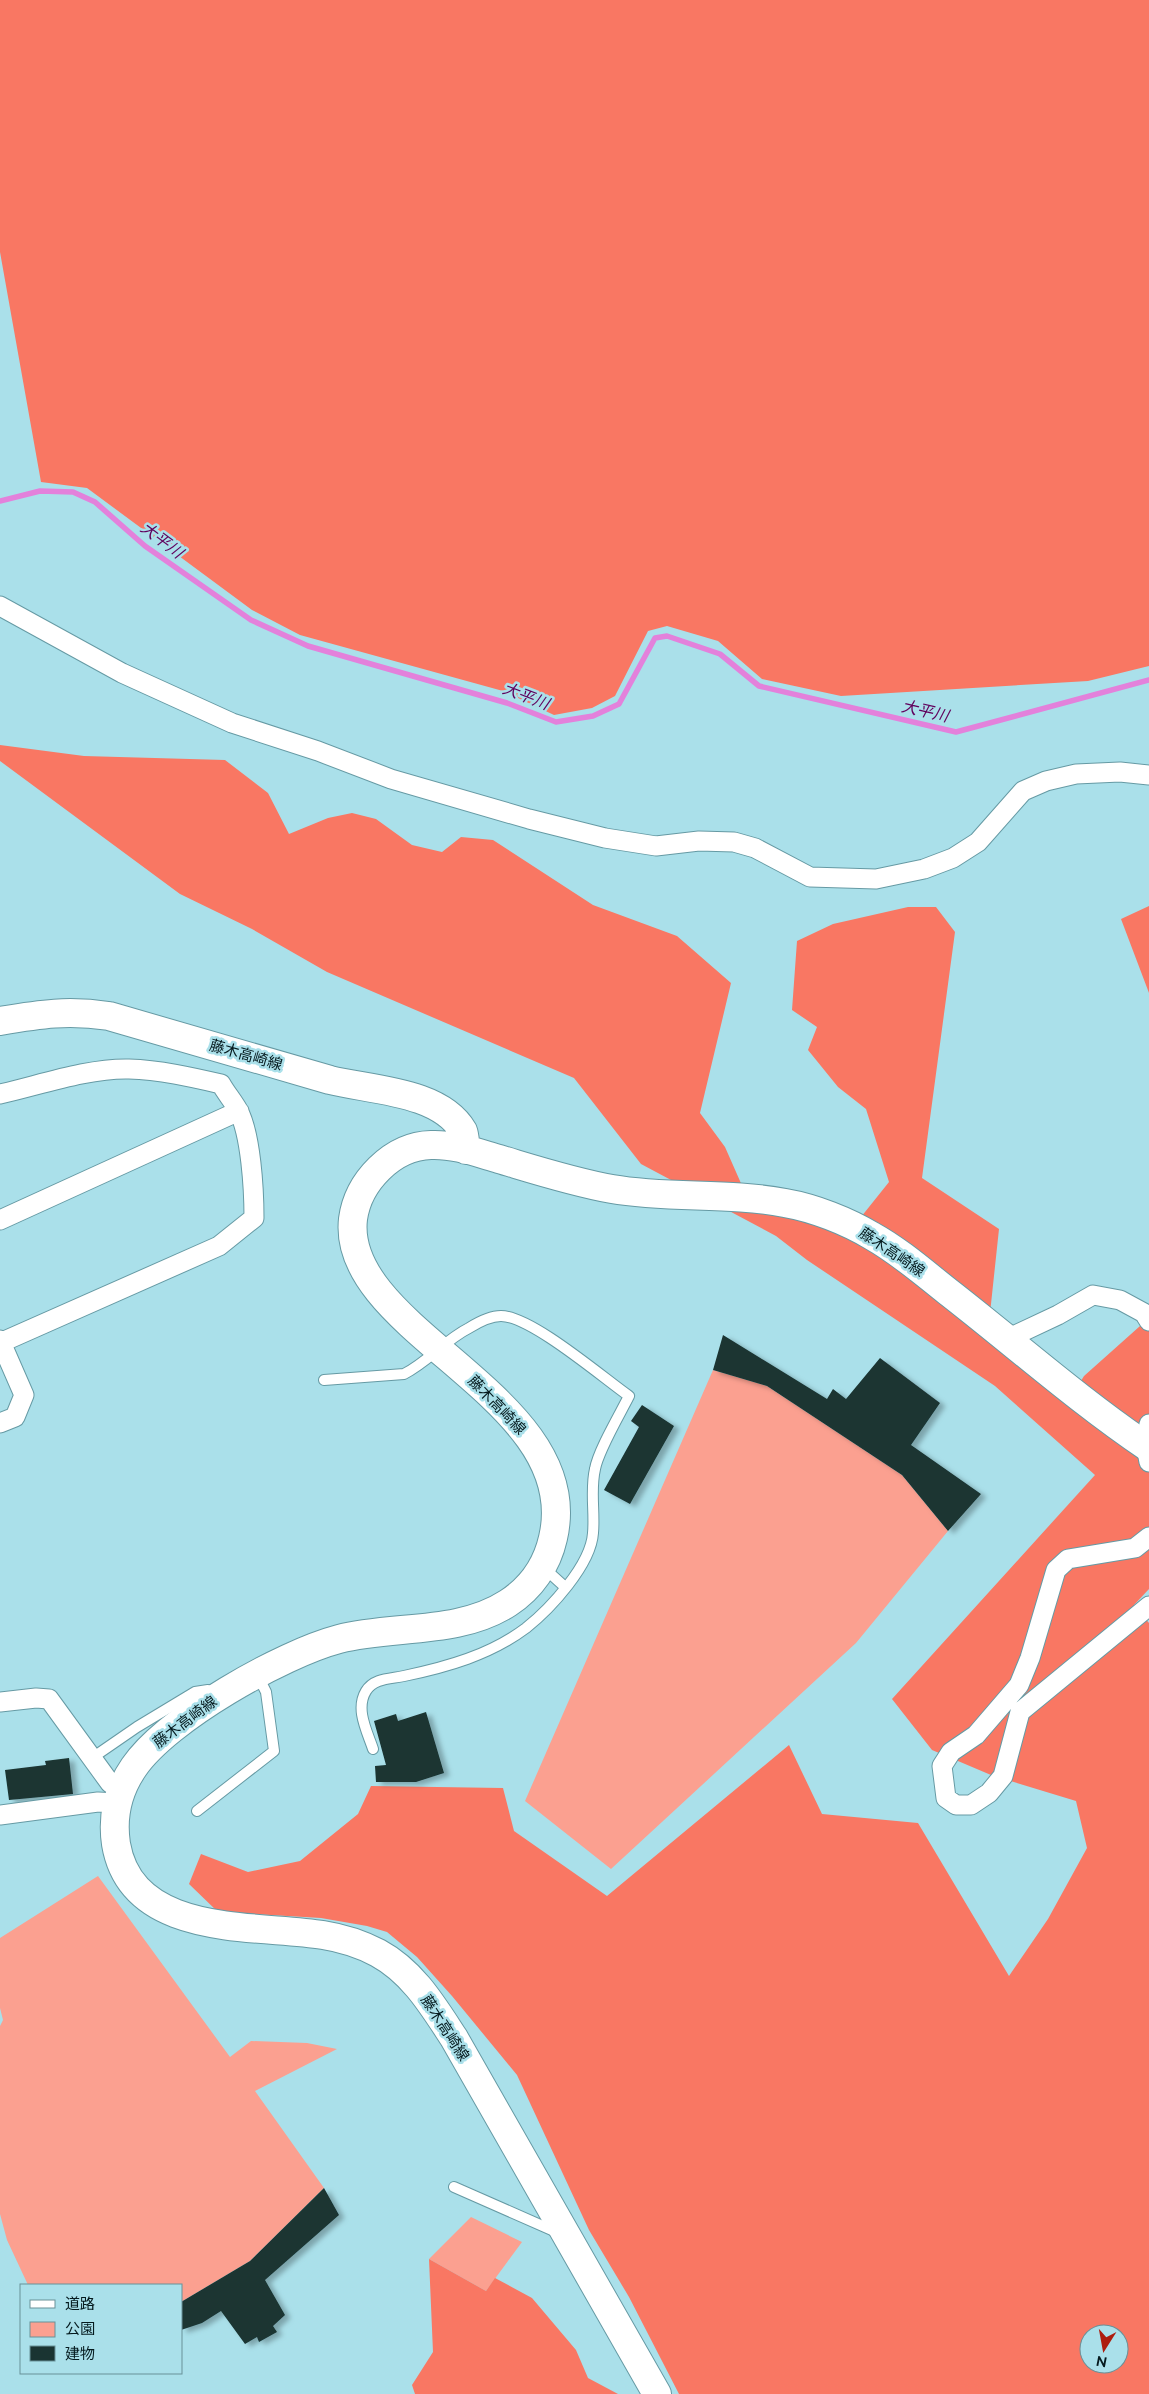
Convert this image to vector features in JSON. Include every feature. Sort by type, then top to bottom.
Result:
[{"type":"main road","name":"藤木高崎線","points":[[0,1021],[46,1013],[76,1011],[109,1016],[330,1080],[361,1088],[416,1097],[445,1112],[457,1123],[464,1132],[466,1150]]},
{"type":"main road","name":"藤木高崎線","points":[[657,2394],[454,2038],[431,2003],[406,1973],[377,1952],[346,1940],[311,1933],[208,1923],[164,1908],[141,1892],[129,1877],[116,1844],[115,1822],[119,1797],[144,1754],[170,1731],[220,1695],[288,1657],[335,1640],[472,1620],[501,1608],[530,1585],[542,1566],[553,1540],[557,1518],[556,1500],[548,1471],[538,1450],[508,1412],[379,1293],[356,1249],[352,1225],[362,1192],[373,1175],[387,1162],[404,1151],[430,1145],[466,1150],[612,1189],[644,1194],[786,1203],[814,1211],[872,1235],[1148,1445]]},
{"type":"street","points":[[0,606],[122,673],[232,723],[318,751],[391,779],[529,819],[605,838],[656,846],[699,841],[734,842],[756,848],[810,877],[876,879],[924,869],[953,858],[978,842],[1023,791],[1046,781],[1076,774],[1120,772],[1149,775]]},
{"type":"street","points":[[0,1094],[94,1072],[128,1069],[175,1074],[221,1084],[239,1111],[244,1128],[253,1182],[254,1218],[219,1246],[0,1342],[24,1395],[15,1417],[0,1423]]},
{"type":"street","points":[[0,1220],[239,1111]]},
{"type":"street","points":[[1007,1339],[1058,1315],[1093,1295],[1120,1300],[1144,1313],[1149,1321]]},
{"type":"street","points":[[1149,1537],[1135,1548],[1068,1559],[1056,1570],[1030,1658],[1019,1685],[976,1735],[951,1752],[942,1766],[946,1798],[956,1805],[971,1805],[989,1793],[1003,1776],[1020,1712],[1149,1606]]},
{"type":"street","points":[[0,1702],[36,1698],[49,1699],[119,1797],[98,1802],[0,1815]]},
{"type":"lane","points":[[324,1380],[404,1374],[416,1368],[455,1336],[501,1316],[524,1322],[629,1396],[595,1468],[593,1533],[586,1558],[537,1619],[517,1635],[487,1651],[452,1665],[380,1680],[369,1687],[363,1699],[361,1712],[373,1749]]},
{"type":"lane","points":[[542,1566],[564,1587]]},
{"type":"lane","points":[[197,1811],[274,1751],[266,1692],[258,1675]]},
{"type":"lane","points":[[92,1758],[137,1727],[195,1692],[208,1690],[220,1695]]},
{"type":"lane","points":[[454,2187],[554,2231],[562,2229]]},
{"type":"green space","points":[[713,1370],[767,1386],[902,1475],[948,1531],[856,1643],[611,1869],[525,1801]]},
{"type":"green space","points":[[98,1876],[230,2057],[251,2041],[307,2043],[337,2049],[255,2091],[324,2188],[250,2261],[182,2301],[182,2284],[28,2284],[7,2240],[0,2214],[0,2026],[3,2020],[0,2008],[0,1938]]},
{"type":"green space","points":[[471,2217],[522,2242],[486,2291],[429,2259]]},
{"type":"shaded area","points":[[0,0],[1149,0],[1149,666],[1088,681],[841,696],[762,679],[718,641],[667,626],[648,631],[615,696],[592,708],[554,715],[503,691],[300,635],[252,610],[87,488],[41,482],[0,252]]},
{"type":"shaded area","points":[[0,745],[84,756],[225,760],[268,793],[289,834],[328,818],[352,813],[376,819],[412,845],[442,852],[461,837],[493,840],[593,905],[677,936],[731,983],[700,1113],[725,1147],[751,1206],[849,1232],[889,1182],[866,1109],[838,1087],[808,1050],[817,1027],[792,1010],[797,941],[833,924],[908,907],[936,907],[955,932],[922,1178],[999,1229],[988,1332],[1066,1405],[1084,1376],[1149,1318],[1149,1589],[1134,1605],[1149,1623],[1149,2394],[679,2394],[629,2297],[589,2230],[517,2075],[417,1957],[387,1932],[367,1926],[321,1918],[218,1912],[189,1884],[201,1854],[248,1872],[300,1861],[358,1814],[371,1786],[503,1788],[514,1831],[607,1896],[789,1745],[822,1814],[918,1823],[1009,1976],[1048,1919],[1087,1848],[1076,1801],[991,1775],[932,1750],[892,1699],[1095,1475],[995,1386],[807,1260],[776,1236],[641,1164],[574,1078],[327,972],[252,929],[180,894],[0,761]]},
{"type":"shaded area","points":[[1149,906],[1149,993],[1121,919]]},
{"type":"shaded area","points":[[429,2259],[486,2291],[495,2278],[532,2298],[576,2350],[588,2378],[618,2394],[415,2394],[412,2385],[433,2352]]},
{"type":"building","points":[[723,1335],[827,1399],[833,1389],[846,1399],[880,1358],[940,1403],[911,1445],[981,1494],[948,1531],[902,1475],[767,1386],[713,1370]]},
{"type":"building","points":[[642,1405],[674,1426],[630,1504],[604,1490],[639,1427],[631,1421]]},
{"type":"building","points":[[426,1712],[444,1773],[416,1782],[376,1782],[375,1766],[386,1765],[374,1721],[396,1714],[398,1721]]},
{"type":"building","points":[[69,1758],[73,1794],[9,1800],[5,1770],[46,1765],[45,1761]]},
{"type":"building","points":[[324,2188],[339,2215],[265,2280],[285,2315],[273,2326],[277,2332],[259,2342],[257,2337],[245,2344],[221,2311],[202,2323],[182,2330],[182,2301],[250,2261]]},
{"type":"waterway","name":"大平川","points":[[0,501],[40,491],[73,492],[95,502],[145,546],[251,620],[308,646],[507,703],[556,722],[593,716],[619,704],[655,638],[667,636],[720,654],[759,686],[956,732],[1149,680]]}]
